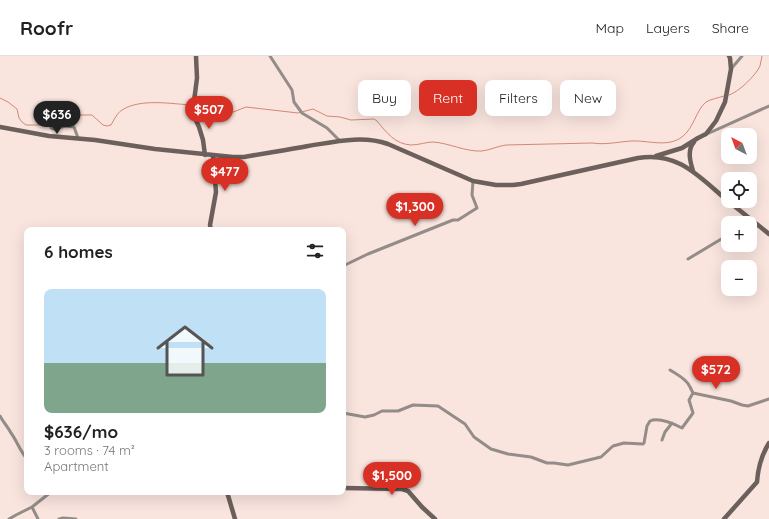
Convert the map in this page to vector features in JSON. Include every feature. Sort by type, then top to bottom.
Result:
[{"type":"main road","points":[[196,56],[197,78],[193,109],[203,140],[205,155]]},
{"type":"main road","points":[[0,127],[49,136],[78,138],[155,149],[233,157],[244,157],[341,141],[368,140],[381,142],[473,181],[496,185],[517,184],[638,158],[654,156],[682,148],[706,134],[716,122],[725,102],[731,69],[729,56]]},
{"type":"main road","points":[[693,171],[689,160],[690,150],[693,142],[698,138]]},
{"type":"main road","points":[[210,227],[216,192],[213,156]]},
{"type":"main road","points":[[654,156],[672,160],[693,171],[721,195]]},
{"type":"main road","points":[[735,208],[744,216]]},
{"type":"main road","points":[[757,226],[769,234]]},
{"type":"main road","points":[[724,519],[757,482],[765,450],[769,443]]},
{"type":"main road","points":[[346,488],[402,489],[408,491],[435,519]]},
{"type":"main road","points":[[228,495],[235,519]]},
{"type":"street","points":[[270,56],[292,90],[293,99],[302,113],[327,128],[341,141]]},
{"type":"street","points":[[731,69],[742,56]]},
{"type":"street","points":[[706,134],[769,106]]},
{"type":"street","points":[[49,116],[51,128],[53,129],[66,126],[74,127],[78,138]]},
{"type":"street","points":[[346,265],[375,251],[453,220],[458,220],[477,208],[472,196],[473,181]]},
{"type":"street","points":[[688,259],[721,239]]},
{"type":"street","points":[[670,370],[682,378],[690,386],[693,393]]},
{"type":"street","points":[[693,393],[748,406],[769,399]]},
{"type":"street","points":[[346,414],[365,417],[382,411],[398,411],[413,405],[438,406],[465,424],[474,437],[491,449],[508,454],[568,465],[601,457],[612,446],[624,443],[643,444],[647,426],[650,421],[653,420],[672,423],[682,428],[693,413],[689,400],[693,393]]},
{"type":"street","points":[[0,416],[24,455]]},
{"type":"street","points":[[662,440],[665,432],[672,423]]},
{"type":"street","points":[[9,519],[32,507],[47,495]]},
{"type":"street","points":[[32,507],[38,519]]},
{"type":"street","points":[[59,519],[76,519]]},
{"type":"waterway","points":[[729,95],[747,83],[755,74],[760,66],[762,56]]},
{"type":"waterway","points":[[196,105],[223,115],[246,107],[298,113],[313,109],[327,116],[351,120],[374,119],[384,130],[400,143],[414,145],[433,142],[482,151],[506,145],[602,144],[631,141],[657,143],[670,142],[682,137],[686,133],[706,102],[724,96]]},
{"type":"waterway","points":[[0,98],[17,109],[19,118],[26,125],[54,124],[66,118],[92,115],[103,125],[107,126],[111,125],[120,111],[138,104],[156,103],[192,105]]}]
